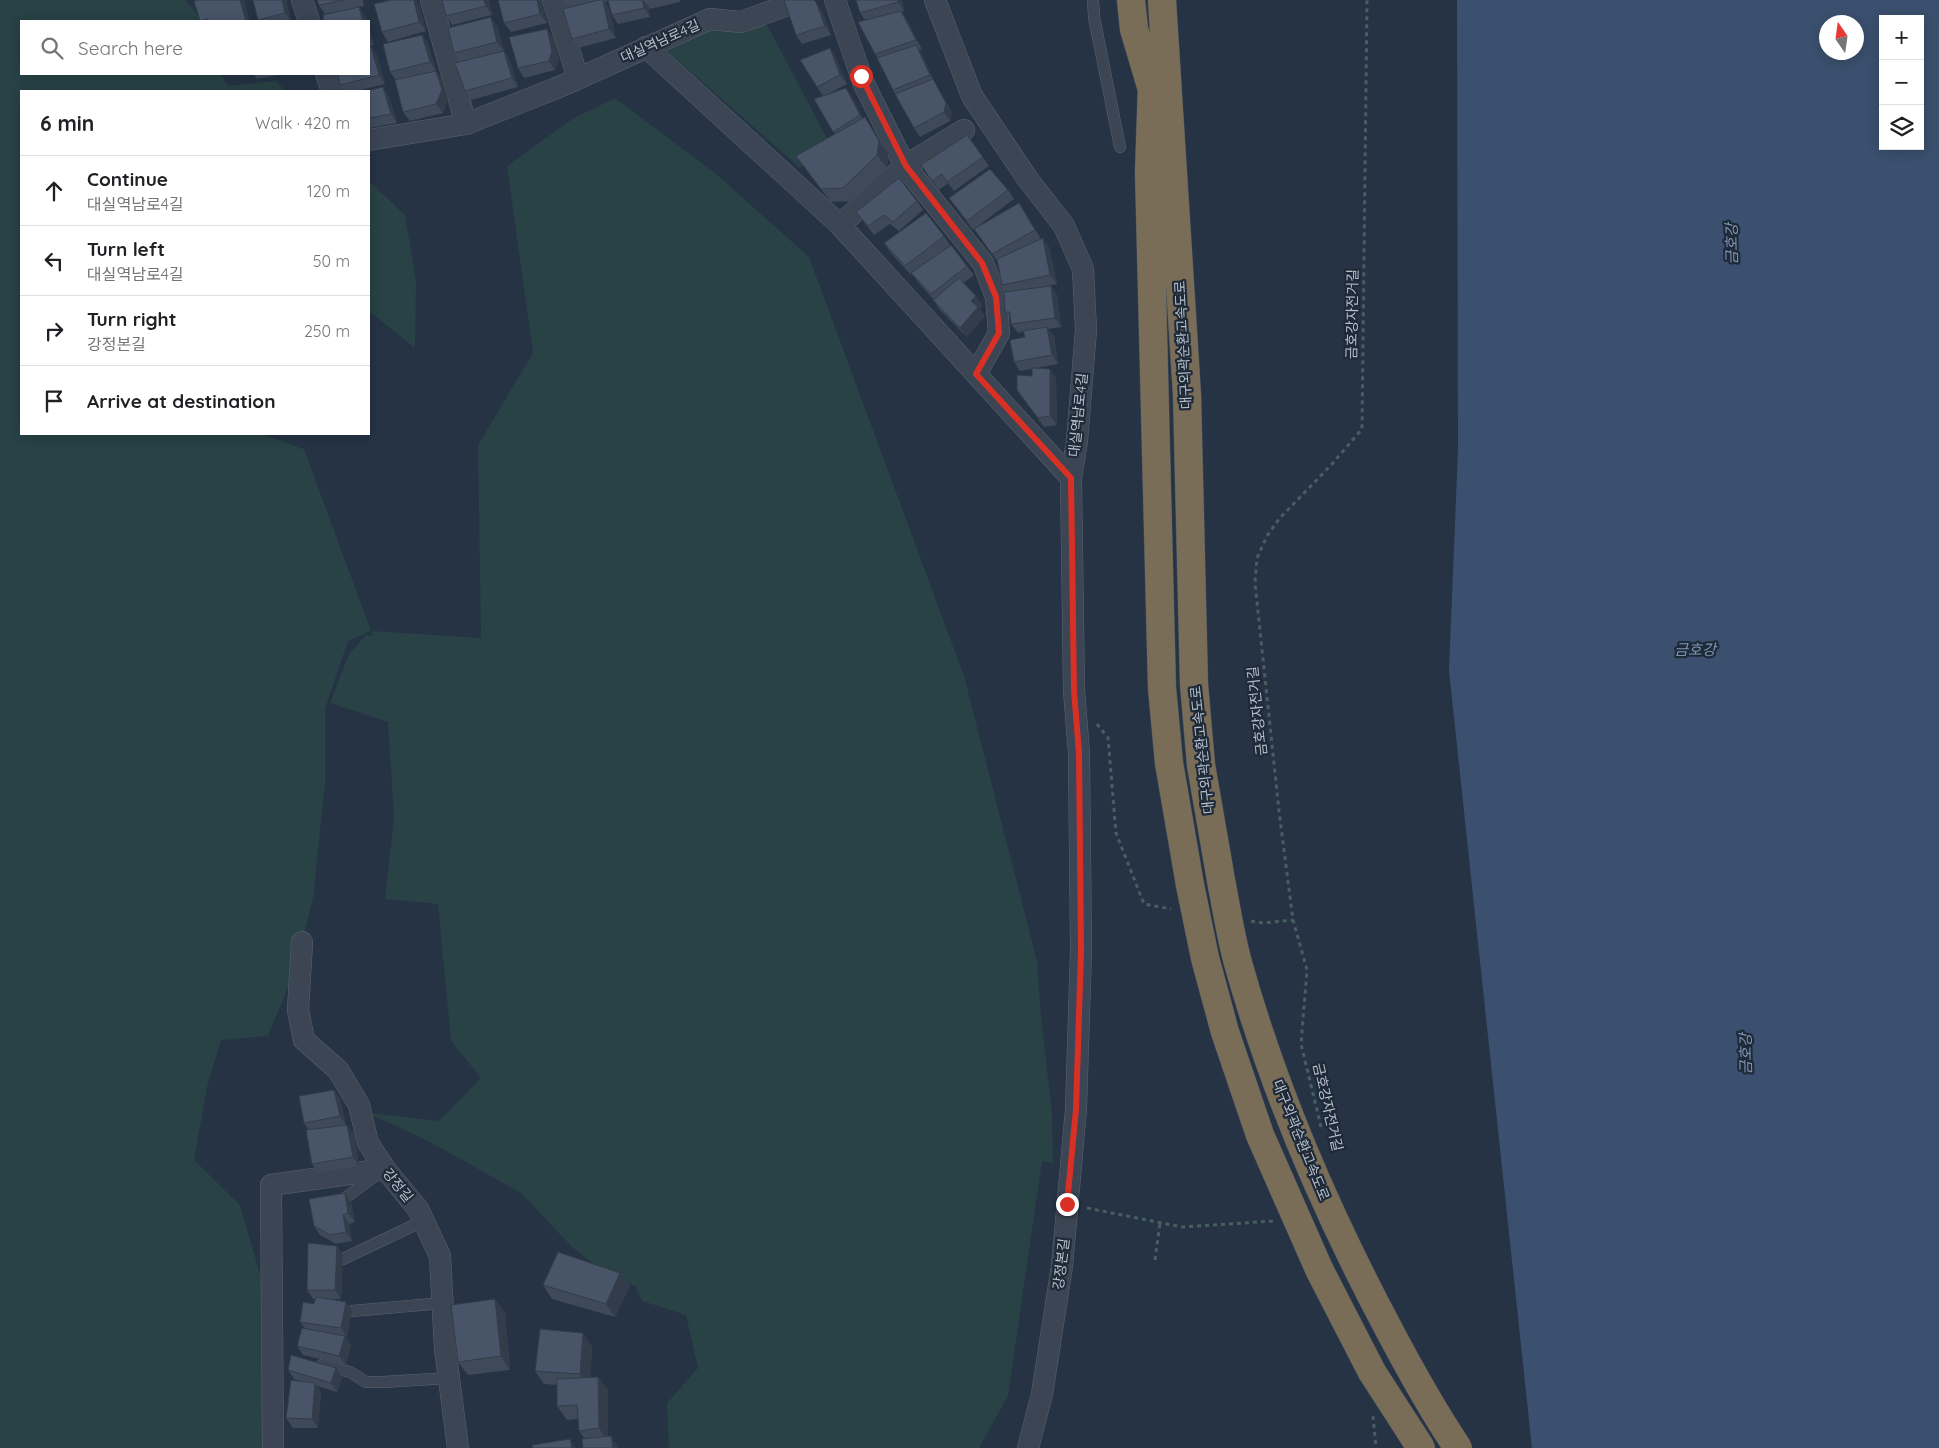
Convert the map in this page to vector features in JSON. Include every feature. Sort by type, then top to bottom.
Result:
[{"type":"highway","points":[[1131,0],[1134,29],[1153,93]]},
{"type":"highway","name":"대구외곽순환고속도로","points":[[1146,0],[1161,174],[1187,395],[1194,684],[1201,765],[1222,886],[1238,962],[1266,1050],[1293,1125],[1335,1222],[1367,1289],[1419,1385],[1438,1419],[1458,1448]]},
{"type":"highway","name":"대구외곽순환고속도로","points":[[1162,0],[1171,122],[1161,174],[1155,391],[1162,688],[1169,763],[1190,885],[1205,958],[1225,1032],[1260,1135],[1324,1277],[1372,1372],[1421,1448]]},
{"type":"highway","points":[[1171,122],[1184,78],[1181,0]]},
{"type":"street","points":[[302,0],[309,20]]},
{"type":"street","points":[[432,0],[466,124]]},
{"type":"street","points":[[553,0],[578,78]]},
{"type":"street","name":"대실역남로4길","points":[[370,140],[466,124],[564,85],[710,19],[741,22],[802,0]]},
{"type":"street","points":[[835,0],[863,82],[906,166],[982,263],[996,297],[999,333],[976,374]]},
{"type":"street","name":"대실역남로4길","points":[[935,0],[972,96],[975,124],[1027,178],[1064,226],[1083,269],[1086,330],[1077,441],[1071,478]]},
{"type":"street","name":"대실역남로4길","points":[[646,47],[840,225],[1071,478]]},
{"type":"street","points":[[326,75],[332,90]]},
{"type":"street","points":[[840,225],[906,166],[975,124]]},
{"type":"street","name":"강정본길","points":[[1028,1448],[1042,1394],[1062,1266],[1076,1109],[1081,951],[1079,753],[1074,691],[1071,478]]},
{"type":"street","name":"강정길","points":[[302,942],[298,1010],[304,1040],[338,1070],[359,1105],[368,1143],[385,1169],[418,1209],[440,1256],[449,1378],[458,1448]]},
{"type":"street","points":[[273,1448],[271,1185],[385,1169]]},
{"type":"lane","points":[[1093,0],[1094,17],[1120,147]]},
{"type":"lane","points":[[337,1204],[385,1169]]},
{"type":"lane","points":[[343,1259],[424,1221]]},
{"type":"lane","points":[[352,1311],[443,1303]]},
{"type":"lane","points":[[311,1362],[350,1372],[366,1382],[449,1378]]},
{"type":"path","name":"금호강자전거길","points":[[1323,1134],[1301,1044],[1307,970],[1293,920],[1254,583],[1257,558],[1271,530],[1362,429],[1367,0]]},
{"type":"path","points":[[1096,723],[1108,738],[1116,833],[1144,904],[1173,909]]},
{"type":"path","points":[[1246,921],[1264,923],[1293,920]]},
{"type":"path","points":[[1067,1204],[1182,1227],[1278,1221]]},
{"type":"path","points":[[1155,1260],[1160,1223]]},
{"type":"path","points":[[1372,1412],[1376,1448]]},
{"type":"green space","points":[[0,0],[185,0],[197,13],[200,20],[20,20],[20,75],[222,75],[227,86],[276,81],[284,90],[20,90],[20,435],[264,435],[304,449],[371,631],[348,641],[325,709],[325,783],[313,898],[295,970],[268,1036],[221,1040],[207,1087],[194,1160],[240,1205],[260,1274],[283,1425],[267,1448],[0,1448]]},
{"type":"green space","points":[[763,17],[831,146],[800,168],[667,51],[714,27]]},
{"type":"green space","points":[[615,98],[715,173],[809,257],[964,676],[1037,961],[1052,1114],[1053,1163],[1042,1161],[1008,1396],[979,1448],[669,1448],[667,1403],[698,1368],[686,1315],[642,1301],[635,1286],[607,1275],[571,1246],[521,1193],[428,1141],[368,1113],[439,1121],[481,1078],[451,1041],[438,904],[385,899],[394,817],[388,722],[330,703],[349,654],[366,635],[373,636],[371,631],[481,638],[478,445],[533,353],[507,166],[574,118]]},
{"type":"green space","points":[[370,182],[405,215],[416,281],[415,348],[370,312]]},
{"type":"water","name":"금호강","points":[[1457,0],[1939,0],[1939,1448],[1532,1448],[1449,671],[1458,450]]},
{"type":"building","points":[[240,0],[246,20],[200,20],[194,1]]},
{"type":"building","points":[[253,0],[282,0],[285,13],[258,20]]},
{"type":"building","points":[[317,0],[344,0],[319,5]]},
{"type":"building","points":[[391,0],[414,0],[419,22],[382,32],[374,4]]},
{"type":"building","points":[[442,0],[484,0],[486,6],[446,16]]},
{"type":"building","points":[[498,0],[537,0],[540,14],[504,23]]},
{"type":"building","points":[[603,0],[609,29],[572,39],[563,9]]},
{"type":"building","points":[[608,0],[642,0],[644,8],[612,15]]},
{"type":"building","points":[[784,0],[814,0],[825,26],[796,35]]},
{"type":"building","points":[[856,0],[898,0],[898,2],[860,13]]},
{"type":"building","points":[[359,7],[363,20],[324,20],[323,15]]},
{"type":"building","points":[[901,11],[916,40],[875,54],[858,22]]},
{"type":"building","points":[[491,17],[497,42],[454,53],[448,28]]},
{"type":"building","points":[[547,29],[552,51],[549,61],[518,68],[509,37]]},
{"type":"building","points":[[422,35],[430,62],[390,72],[383,44]]},
{"type":"building","points":[[916,45],[930,75],[893,90],[877,58]]},
{"type":"building","points":[[371,46],[379,75],[340,85],[338,75],[370,75]]},
{"type":"building","points":[[830,48],[840,75],[817,87],[800,60]]},
{"type":"building","points":[[504,51],[512,78],[465,91],[455,63]]},
{"type":"building","points":[[436,71],[442,90],[436,104],[403,112],[395,80]]},
{"type":"building","points":[[933,79],[946,103],[944,112],[914,128],[895,94]]},
{"type":"building","points":[[383,87],[391,114],[370,118],[370,90]]},
{"type":"building","points":[[846,88],[860,115],[833,132],[814,99]]},
{"type":"building","points":[[865,117],[879,141],[877,155],[843,188],[821,189],[796,156]]},
{"type":"building","points":[[967,135],[983,157],[947,182],[942,174],[932,181],[921,165]]},
{"type":"building","points":[[990,169],[1008,190],[967,221],[949,198]]},
{"type":"building","points":[[899,178],[917,201],[893,222],[884,215],[868,226],[856,212]]},
{"type":"building","points":[[1019,203],[1035,230],[992,254],[974,229]]},
{"type":"building","points":[[926,213],[944,236],[905,266],[884,243]]},
{"type":"building","points":[[1043,238],[1050,275],[1002,285],[997,259]]},
{"type":"building","points":[[951,245],[967,266],[931,294],[911,273]]},
{"type":"building","points":[[959,278],[976,296],[971,301],[978,307],[960,328],[933,300]]},
{"type":"building","points":[[1051,286],[1055,318],[1011,324],[1010,312],[1005,312],[1004,292]]},
{"type":"building","points":[[1047,327],[1052,355],[1014,362],[1010,340],[1025,337],[1023,331]]},
{"type":"building","points":[[1032,368],[1050,369],[1050,416],[1038,418],[1017,390],[1017,375],[1032,376]]},
{"type":"building","points":[[334,1090],[340,1116],[304,1123],[299,1096]]},
{"type":"building","points":[[347,1125],[353,1157],[312,1164],[306,1130]]},
{"type":"building","points":[[345,1193],[348,1213],[343,1215],[346,1232],[330,1235],[314,1226],[309,1199]]},
{"type":"building","points":[[308,1243],[337,1246],[335,1290],[307,1290]]},
{"type":"building","points":[[558,1252],[620,1273],[606,1304],[543,1285]]},
{"type":"building","points":[[316,1297],[346,1302],[341,1328],[300,1322],[303,1302],[314,1304]]},
{"type":"building","points":[[495,1299],[501,1356],[458,1362],[451,1305]]},
{"type":"building","points":[[302,1328],[345,1336],[339,1356],[297,1346]]},
{"type":"building","points":[[540,1329],[583,1333],[580,1374],[535,1371]]},
{"type":"building","points":[[291,1355],[336,1368],[331,1383],[288,1370]]},
{"type":"building","points":[[598,1377],[599,1428],[579,1431],[577,1405],[557,1406],[557,1379]]},
{"type":"building","points":[[291,1380],[315,1383],[312,1419],[286,1418]]},
{"type":"building","points":[[611,1436],[613,1448],[583,1448],[582,1439]]},
{"type":"building","points":[[570,1439],[572,1448],[533,1448],[532,1445]]},
{"type":"route","points":[[861,76],[906,166],[982,263],[996,297],[999,333],[976,374],[1071,478],[1074,691],[1079,753],[1081,951],[1076,1109],[1067,1204]]}]
